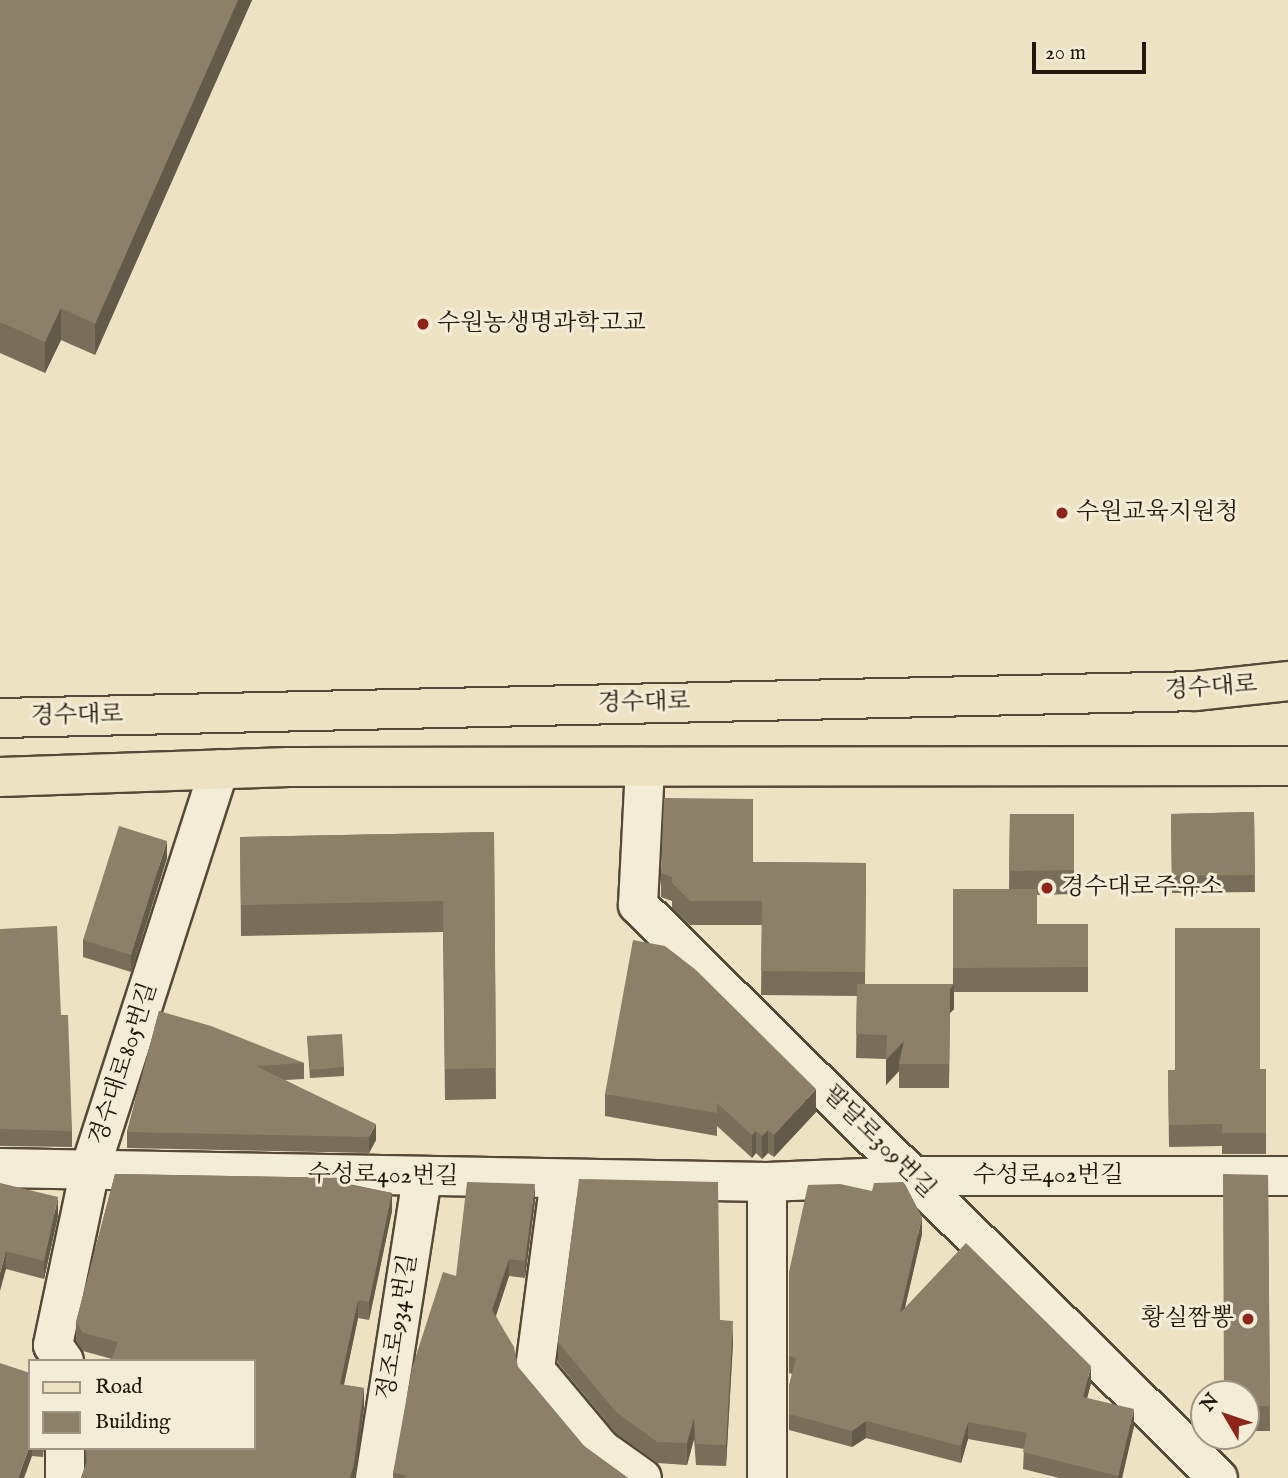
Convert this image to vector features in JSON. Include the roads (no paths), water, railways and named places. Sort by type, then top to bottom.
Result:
[{"type":"main road","name":"경수대로","points":[[0,718],[1195,691],[1288,681]]},
{"type":"main road","points":[[0,777],[219,769],[1288,766]]},
{"type":"street","name":"팔달로309번길","points":[[645,767],[638,905],[1218,1478]]},
{"type":"street","name":"경수대로805번길","points":[[63,1359],[53,1346],[90,1169],[219,769]]},
{"type":"street","name":"수성로402번길","points":[[0,1168],[766,1182],[914,1176],[1288,1176]]},
{"type":"street","name":"정조로934번길","points":[[375,1478],[422,1177]]},
{"type":"street","points":[[560,1179],[535,1370],[601,1449],[642,1478]]},
{"type":"street","points":[[766,1182],[767,1478]]},
{"type":"street","points":[[65,1450],[65,1478]]},
{"type":"place","name":"수원농생명과학고교","points":[[423,324]]},
{"type":"place","name":"수원교육지원청","points":[[1062,513]]},
{"type":"place","name":"경수대로주유소","points":[[1047,888]]},
{"type":"place","name":"황실짬뽕","points":[[1248,1319]]}]
